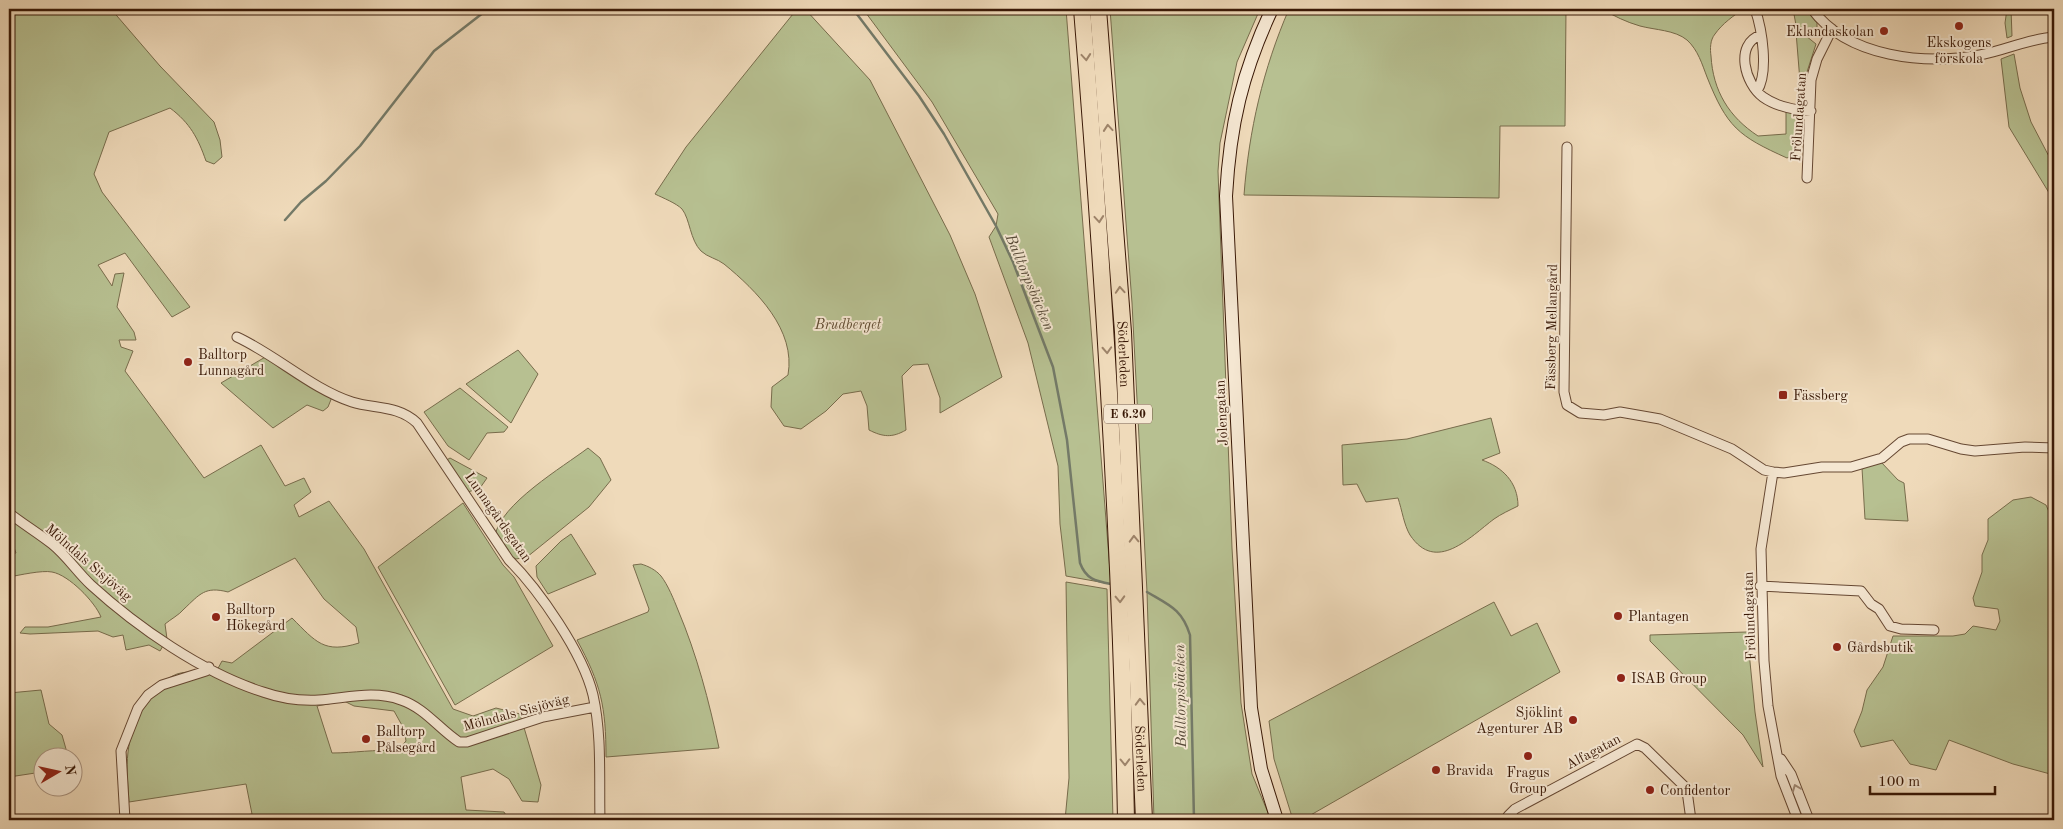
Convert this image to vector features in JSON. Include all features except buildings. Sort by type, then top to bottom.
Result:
[{"type":"highway","name":"Söderleden","points":[[1082,9],[1105,309],[1116,514],[1126,820]]},
{"type":"highway","name":"Söderleden","points":[[1098,9],[1124,342],[1144,820]]},
{"type":"street","name":"Jolengatan","points":[[1272,9],[1251,54],[1236,105],[1226,196],[1250,708],[1261,769],[1278,820]]},
{"type":"street","points":[[1755,9],[1761,35],[1763,61],[1757,92]]},
{"type":"street","points":[[1812,9],[1832,29],[1852,41],[1906,57],[1929,58],[1980,55],[2028,41],[2054,37]]},
{"type":"street","name":"Frölundagatan","points":[[1807,178],[1814,68],[1832,29]]},
{"type":"street","points":[[1761,35],[1750,42],[1745,59],[1748,80],[1757,92],[1770,101],[1786,108],[1811,111]]},
{"type":"street","name":"Fässberg Mellangård","points":[[1567,147],[1564,392],[1567,405],[1580,413],[1604,415],[1620,412],[1660,419],[1732,449],[1764,470],[1773,472]]},
{"type":"street","name":"Lunnagårdsgatan","points":[[237,337],[261,348],[338,397],[354,402],[390,408],[407,415],[417,423],[509,560],[525,578],[576,653],[593,693],[598,728],[600,820]]},
{"type":"street","points":[[1773,472],[1784,474],[1822,468],[1851,467],[1882,458],[1901,442],[1909,440],[1928,439],[1961,449],[1975,451],[2052,448]]},
{"type":"street","name":"Frölundagatan","points":[[1773,472],[1760,548],[1760,586],[1768,706],[1780,758],[1782,776],[1798,820]]},
{"type":"street","name":"Mölndals Sisjöväg","points":[[9,513],[52,544],[72,562],[90,584],[148,630],[209,667],[263,692],[296,699],[319,700],[363,695],[401,700],[423,712],[459,742],[467,742],[543,717],[595,707]]},
{"type":"street","points":[[1760,586],[1861,591],[1871,604],[1879,609],[1890,626],[1901,629],[1934,630]]},
{"type":"street","points":[[125,820],[121,751],[138,708],[148,695],[162,685],[206,671],[209,667]]},
{"type":"street","name":"Alfagatan","points":[[1508,820],[1508,816],[1515,809],[1636,744],[1644,748],[1684,786],[1687,791],[1691,820]]},
{"type":"street","name":"Frölundagatan","points":[[1780,758],[1791,774],[1809,820]]},
{"type":"green space","points":[[9,9],[111,9],[160,66],[214,122],[220,140],[222,157],[214,164],[206,161],[200,145],[192,132],[183,119],[170,108],[109,132],[94,174],[102,192],[190,307],[172,317],[125,253],[98,265],[112,286],[115,274],[124,273],[117,307],[134,332],[136,340],[119,340],[121,347],[133,351],[125,371],[204,478],[261,445],[285,486],[304,478],[311,492],[294,505],[299,517],[329,501],[364,549],[453,709],[473,716],[496,708],[520,714],[541,785],[538,802],[522,801],[509,779],[493,769],[461,777],[466,810],[504,812],[509,820],[218,820],[252,814],[246,784],[129,802],[127,758],[133,730],[150,696],[167,679],[186,672],[215,674],[222,661],[232,663],[292,618],[321,644],[329,646],[347,646],[359,643],[356,627],[324,599],[295,558],[228,592],[214,590],[199,595],[165,624],[167,639],[160,651],[149,645],[126,650],[123,635],[113,637],[98,631],[20,633],[25,627],[48,627],[101,617],[81,590],[59,574],[43,572],[9,577],[9,554],[16,553],[9,534]],"holes":[[[344,701],[354,706],[394,711],[404,729],[406,741],[397,751],[332,753],[317,706]]]},
{"type":"green space","name":"Brudberget","points":[[797,9],[805,9],[870,80],[950,235],[975,294],[1002,377],[940,413],[940,398],[928,364],[913,365],[902,376],[906,430],[892,435],[883,435],[869,430],[867,406],[861,391],[843,394],[826,411],[801,429],[784,426],[771,407],[772,387],[788,375],[789,358],[786,342],[780,327],[761,299],[749,286],[724,264],[701,251],[697,246],[682,209],[655,194],[686,147]]},
{"type":"green space","points":[[863,9],[1066,9],[1111,584],[1066,576],[1060,524],[1058,466],[1028,343],[989,237],[996,226],[998,214],[932,102]]},
{"type":"green space","points":[[1110,9],[1260,9],[1237,62],[1220,143],[1218,171],[1232,548],[1241,703],[1252,774],[1271,820],[1154,820],[1147,592],[1132,303]]},
{"type":"green space","points":[[1289,9],[1566,9],[1565,126],[1500,126],[1499,198],[1244,195],[1249,147],[1259,100],[1272,54]]},
{"type":"green space","points":[[1602,9],[1744,9],[1725,23],[1713,36],[1711,53],[1715,81],[1724,102],[1731,112],[1758,136],[1786,134],[1786,112],[1797,114],[1797,139],[1791,155],[1787,158],[1770,150],[1745,136],[1736,128],[1721,108],[1699,57],[1687,40],[1671,32],[1630,23]]},
{"type":"green space","points":[[1793,9],[1805,9],[1817,23],[1817,37],[1796,25]]},
{"type":"green space","points":[[2007,9],[2011,9],[2012,36],[2007,38],[2005,23]]},
{"type":"green space","points":[[1796,32],[1806,36],[1816,44],[1806,75],[1806,100],[1802,106]]},
{"type":"green space","points":[[2014,54],[2020,88],[2031,122],[2054,166],[2054,201],[2009,127],[2001,59]]},
{"type":"green space","points":[[518,350],[538,374],[511,423],[466,384]]},
{"type":"green space","points":[[267,356],[332,397],[328,407],[323,411],[307,405],[273,428],[221,383]]},
{"type":"green space","points":[[460,388],[508,427],[504,432],[487,433],[469,460],[448,446],[424,412]]},
{"type":"green space","points":[[1491,418],[1500,453],[1482,460],[1496,467],[1508,477],[1515,490],[1518,506],[1497,517],[1453,548],[1442,552],[1431,551],[1420,546],[1408,531],[1398,498],[1366,502],[1357,484],[1343,485],[1342,445],[1407,439]]},
{"type":"green space","points":[[588,448],[600,458],[611,480],[589,507],[527,557],[516,559],[509,555],[495,536],[499,524],[508,511],[534,487]]},
{"type":"green space","points":[[450,458],[487,478],[480,488],[465,493],[445,461]]},
{"type":"green space","points":[[1881,462],[1898,480],[1904,483],[1908,521],[1865,519],[1862,468]]},
{"type":"green space","points":[[2031,497],[2046,505],[2054,523],[2054,775],[2013,764],[1949,740],[1936,770],[1910,764],[1893,740],[1861,747],[1854,731],[1862,711],[1867,690],[1883,667],[1893,636],[1953,636],[1965,634],[1973,626],[1996,630],[2000,621],[1998,609],[1975,606],[1973,598],[1982,572],[1982,555],[1988,540],[1988,519],[2013,500]]},
{"type":"green space","points":[[463,503],[503,565],[514,577],[553,646],[455,705],[378,567]]},
{"type":"green space","points":[[571,534],[596,574],[548,594],[537,577],[536,566],[561,541]]},
{"type":"green space","points":[[641,564],[661,576],[675,602],[697,661],[719,748],[606,757],[605,724],[597,683],[577,640],[648,612],[649,609],[633,565]]},
{"type":"green space","points":[[1066,582],[1107,589],[1113,820],[1065,820],[1069,778]]},
{"type":"green space","points":[[1494,602],[1511,636],[1537,623],[1560,672],[1302,820],[1293,820],[1274,759],[1269,721]]},
{"type":"green space","points":[[1747,632],[1763,767],[1743,735],[1650,641],[1650,635]]},
{"type":"green space","points":[[41,690],[49,724],[62,735],[65,746],[32,746],[32,774],[9,777],[9,693]]},
{"type":"waterway","points":[[285,220],[301,202],[326,181],[360,146],[434,51],[488,9]]},
{"type":"waterway","name":"Balltorpsbäcken","points":[[853,9],[919,96],[944,134],[996,226],[1013,262],[1053,367],[1067,440],[1080,563],[1088,576],[1100,582],[1111,584]]},
{"type":"waterway","name":"Balltorpsbäcken","points":[[1147,592],[1179,613],[1190,635],[1194,820]]},
{"type":"place","name":"Ekskogens förskola","points":[[1959,26]]},
{"type":"place","name":"Eklandaskolan","points":[[1884,31]]},
{"type":"place","name":"Balltorp Lunnagård","points":[[188,362]]},
{"type":"place","name":"Fässberg","points":[[1783,395]]},
{"type":"place","name":"Plantagen","points":[[1618,616]]},
{"type":"place","name":"Balltorp Hökegård","points":[[216,617]]},
{"type":"place","name":"Gårdsbutik","points":[[1837,647]]},
{"type":"place","name":"ISAB Group","points":[[1621,678]]},
{"type":"place","name":"Sjöklint Agenturer AB","points":[[1573,720]]},
{"type":"place","name":"Balltorp Pålsegård","points":[[366,739]]},
{"type":"place","name":"Fragus Group","points":[[1528,756]]},
{"type":"place","name":"Bravida","points":[[1436,770]]},
{"type":"place","name":"Confidentor","points":[[1650,790]]}]
